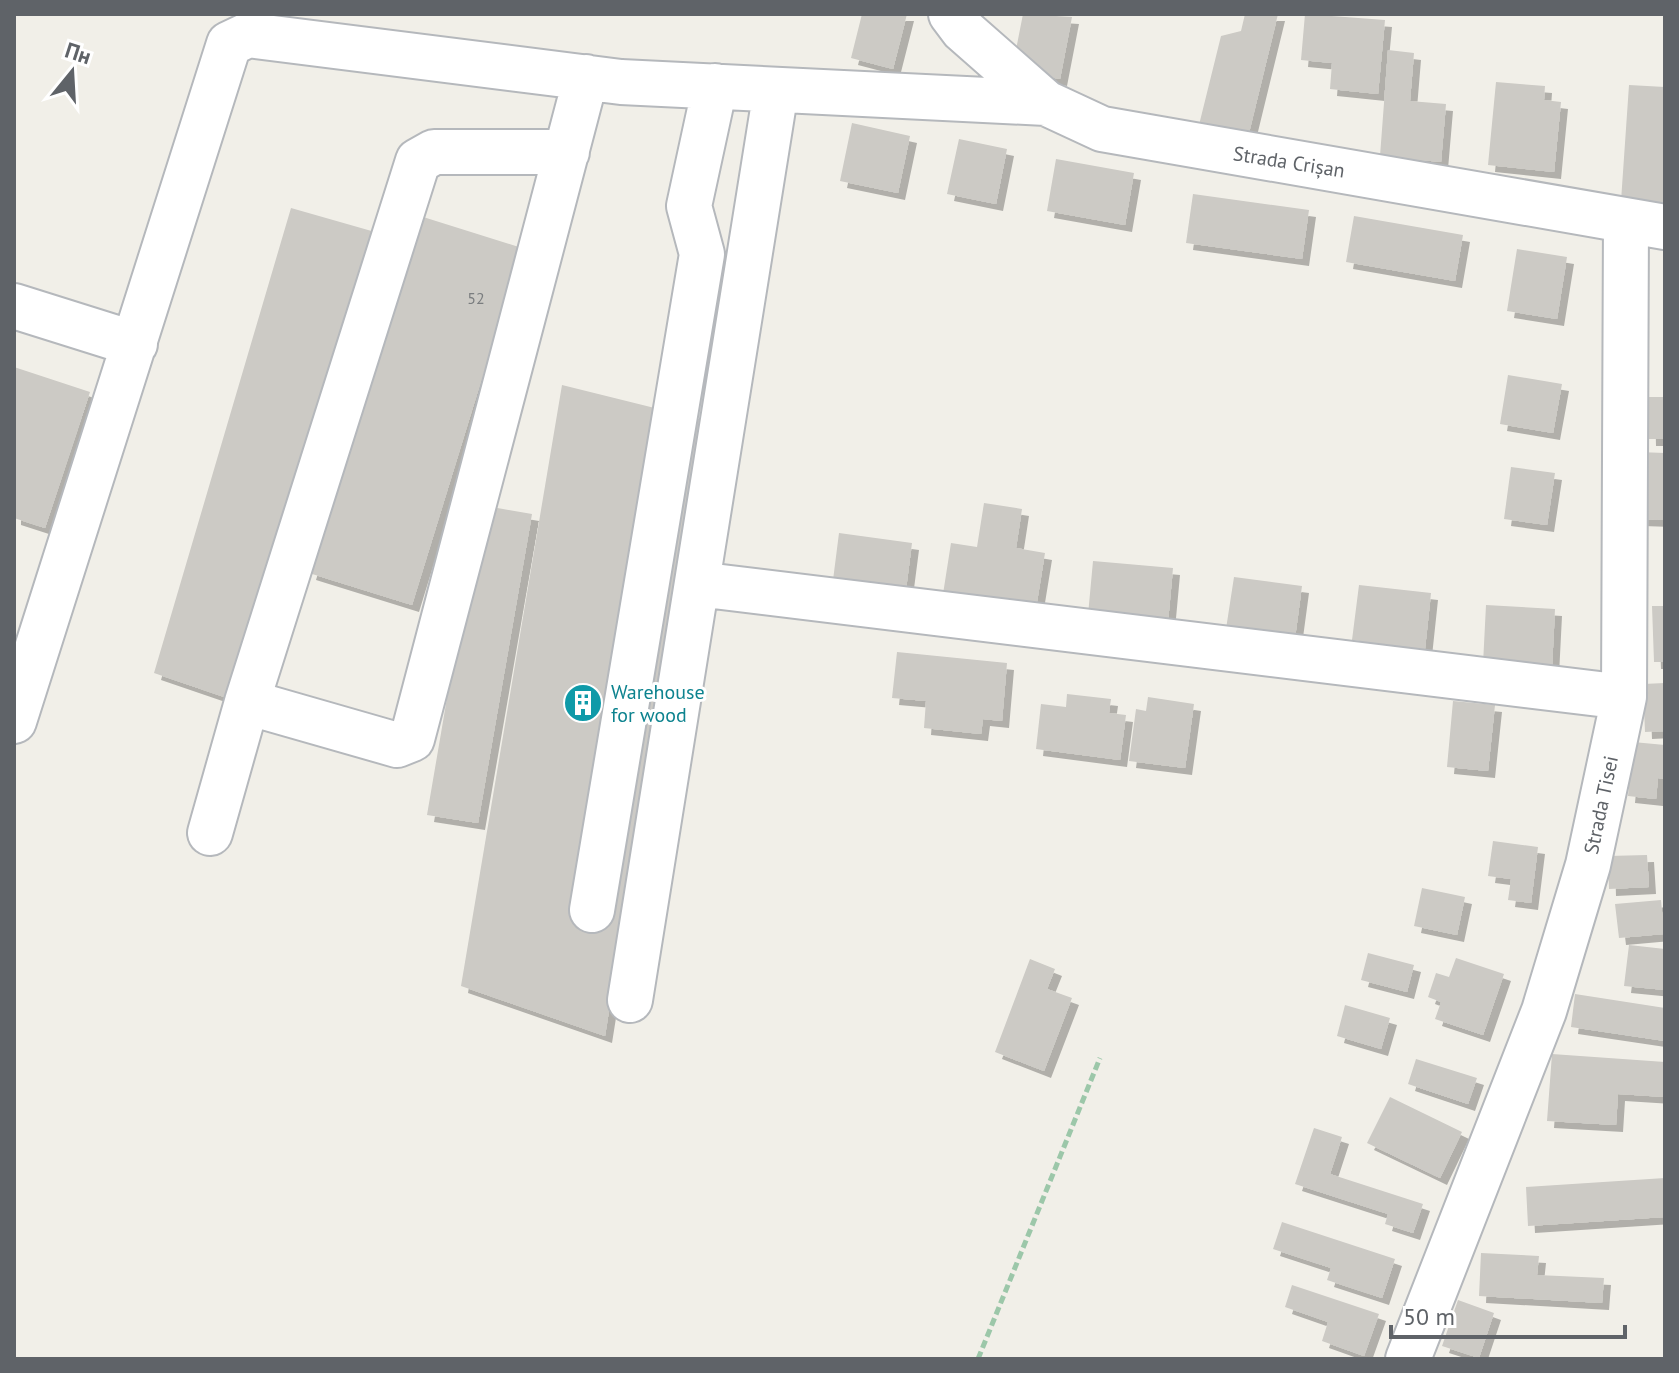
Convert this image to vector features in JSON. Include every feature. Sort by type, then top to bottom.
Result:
[{"type":"street","name":"Strada Crișan","points":[[951,14],[963,30],[1046,103],[1102,129],[1645,224]]},
{"type":"street","points":[[14,721],[23,663],[135,344],[229,44],[248,35],[621,82],[1046,103]]},
{"type":"street","points":[[247,702],[397,745],[412,739],[586,77]]},
{"type":"street","points":[[592,910],[702,254],[689,206],[715,86]]},
{"type":"street","points":[[630,1000],[776,90]]},
{"type":"street","points":[[210,833],[247,702],[418,161],[434,152],[567,152]]},
{"type":"street","name":"Strada Tisei","points":[[1408,1359],[1544,1011],[1588,865],[1624,697],[1645,224]]},
{"type":"street","points":[[14,306],[135,344]]},
{"type":"street","points":[[697,584],[1624,697]]},
{"type":"path","points":[[978,1359],[1100,1058]]},
{"type":"building","points":[[862,14],[907,14],[893,69],[851,58]]},
{"type":"building","points":[[1023,14],[1072,17],[1060,79],[1012,70]]},
{"type":"building","points":[[1245,14],[1278,14],[1248,137],[1199,125],[1221,36],[1241,31]]},
{"type":"building","points":[[1305,14],[1385,20],[1378,94],[1330,89],[1332,63],[1301,60]]},
{"type":"building","points":[[1388,50],[1414,53],[1410,101],[1446,104],[1441,162],[1380,156]]},
{"type":"building","points":[[1496,82],[1545,86],[1544,100],[1561,102],[1554,172],[1488,165]]},
{"type":"building","points":[[1629,85],[1665,87],[1665,205],[1621,201]]},
{"type":"building","points":[[852,123],[910,136],[898,193],[840,181]]},
{"type":"building","points":[[959,139],[1007,149],[996,204],[947,194]]},
{"type":"building","points":[[1056,159],[1134,173],[1125,225],[1047,211]]},
{"type":"building","points":[[1193,194],[1309,210],[1302,259],[1186,243]]},
{"type":"building","points":[[291,208],[375,232],[230,699],[154,673]]},
{"type":"building","points":[[420,216],[522,248],[412,605],[309,573]]},
{"type":"building","points":[[1354,216],[1463,235],[1455,281],[1346,262]]},
{"type":"building","points":[[1517,249],[1567,257],[1557,319],[1507,311]]},
{"type":"building","points":[[14,367],[90,392],[45,528],[14,518]]},
{"type":"building","points":[[1508,375],[1562,384],[1553,433],[1500,424]]},
{"type":"building","name":"Warehouse for wood","points":[[562,385],[703,420],[605,1036],[461,986]]},
{"type":"building","points":[[1648,397],[1665,397],[1665,439],[1649,439]]},
{"type":"building","points":[[1638,452],[1665,453],[1665,520],[1636,519]]},
{"type":"building","points":[[1511,467],[1555,473],[1547,525],[1504,519]]},
{"type":"building","points":[[984,503],[1022,509],[1016,548],[1045,553],[1036,608],[943,594],[951,543],[977,547]]},
{"type":"building","points":[[480,505],[532,514],[478,823],[427,815]]},
{"type":"building","points":[[839,533],[912,543],[905,597],[832,588]]},
{"type":"building","points":[[1093,561],[1173,568],[1168,622],[1088,615]]},
{"type":"building","points":[[1234,577],[1302,586],[1295,638],[1226,629]]},
{"type":"building","points":[[1359,585],[1431,593],[1425,649],[1352,640]]},
{"type":"building","points":[[1486,605],[1555,609],[1552,668],[1483,664]]},
{"type":"building","points":[[1652,606],[1665,606],[1665,662],[1654,662]]},
{"type":"building","points":[[897,652],[1007,663],[1002,721],[983,719],[981,734],[924,728],[926,701],[892,698]]},
{"type":"building","points":[[1665,683],[1665,731],[1645,732],[1643,684]]},
{"type":"building","points":[[1067,694],[1111,699],[1109,713],[1126,715],[1120,760],[1036,749],[1041,704],[1066,707]]},
{"type":"building","points":[[1148,697],[1194,704],[1185,768],[1129,761],[1136,709],[1146,711]]},
{"type":"building","points":[[1453,701],[1495,705],[1488,771],[1447,767]]},
{"type":"building","points":[[1633,742],[1665,745],[1665,779],[1658,778],[1656,799],[1628,796]]},
{"type":"building","points":[[1493,841],[1538,847],[1531,903],[1508,900],[1511,879],[1488,876]]},
{"type":"building","points":[[1647,855],[1649,887],[1609,889],[1608,856]]},
{"type":"building","points":[[1422,888],[1465,897],[1457,935],[1414,926]]},
{"type":"building","points":[[1661,900],[1664,934],[1619,938],[1615,904]]},
{"type":"building","points":[[1629,945],[1665,949],[1665,990],[1624,986]]},
{"type":"building","points":[[1368,953],[1414,965],[1407,992],[1361,980]]},
{"type":"building","points":[[1456,958],[1504,974],[1483,1035],[1435,1019],[1441,1002],[1428,997],[1436,973],[1449,977]]},
{"type":"building","points":[[1030,959],[1055,969],[1047,989],[1072,998],[1044,1071],[995,1052]]},
{"type":"building","points":[[1575,994],[1665,1008],[1665,1041],[1571,1027]]},
{"type":"building","points":[[1345,1005],[1390,1018],[1381,1049],[1337,1036]]},
{"type":"building","points":[[1552,1054],[1665,1062],[1665,1097],[1618,1094],[1616,1125],[1547,1121]]},
{"type":"building","points":[[1416,1059],[1477,1078],[1468,1104],[1408,1084]]},
{"type":"building","points":[[1390,1097],[1462,1132],[1440,1178],[1367,1143]]},
{"type":"building","points":[[1314,1128],[1342,1137],[1330,1174],[1423,1204],[1413,1233],[1385,1224],[1388,1214],[1295,1184]]},
{"type":"building","points":[[1665,1178],[1665,1217],[1528,1226],[1526,1187]]},
{"type":"building","points":[[1282,1222],[1395,1259],[1382,1298],[1327,1280],[1331,1268],[1273,1249]]},
{"type":"building","points":[[1481,1253],[1539,1256],[1537,1275],[1604,1278],[1602,1303],[1479,1296]]},
{"type":"building","points":[[1292,1285],[1379,1314],[1364,1356],[1322,1341],[1328,1322],[1285,1307]]},
{"type":"building","points":[[1458,1300],[1494,1313],[1479,1358],[1442,1346]]},
{"type":"place","name":"Warehouse for wood","points":[[583,703]]}]
